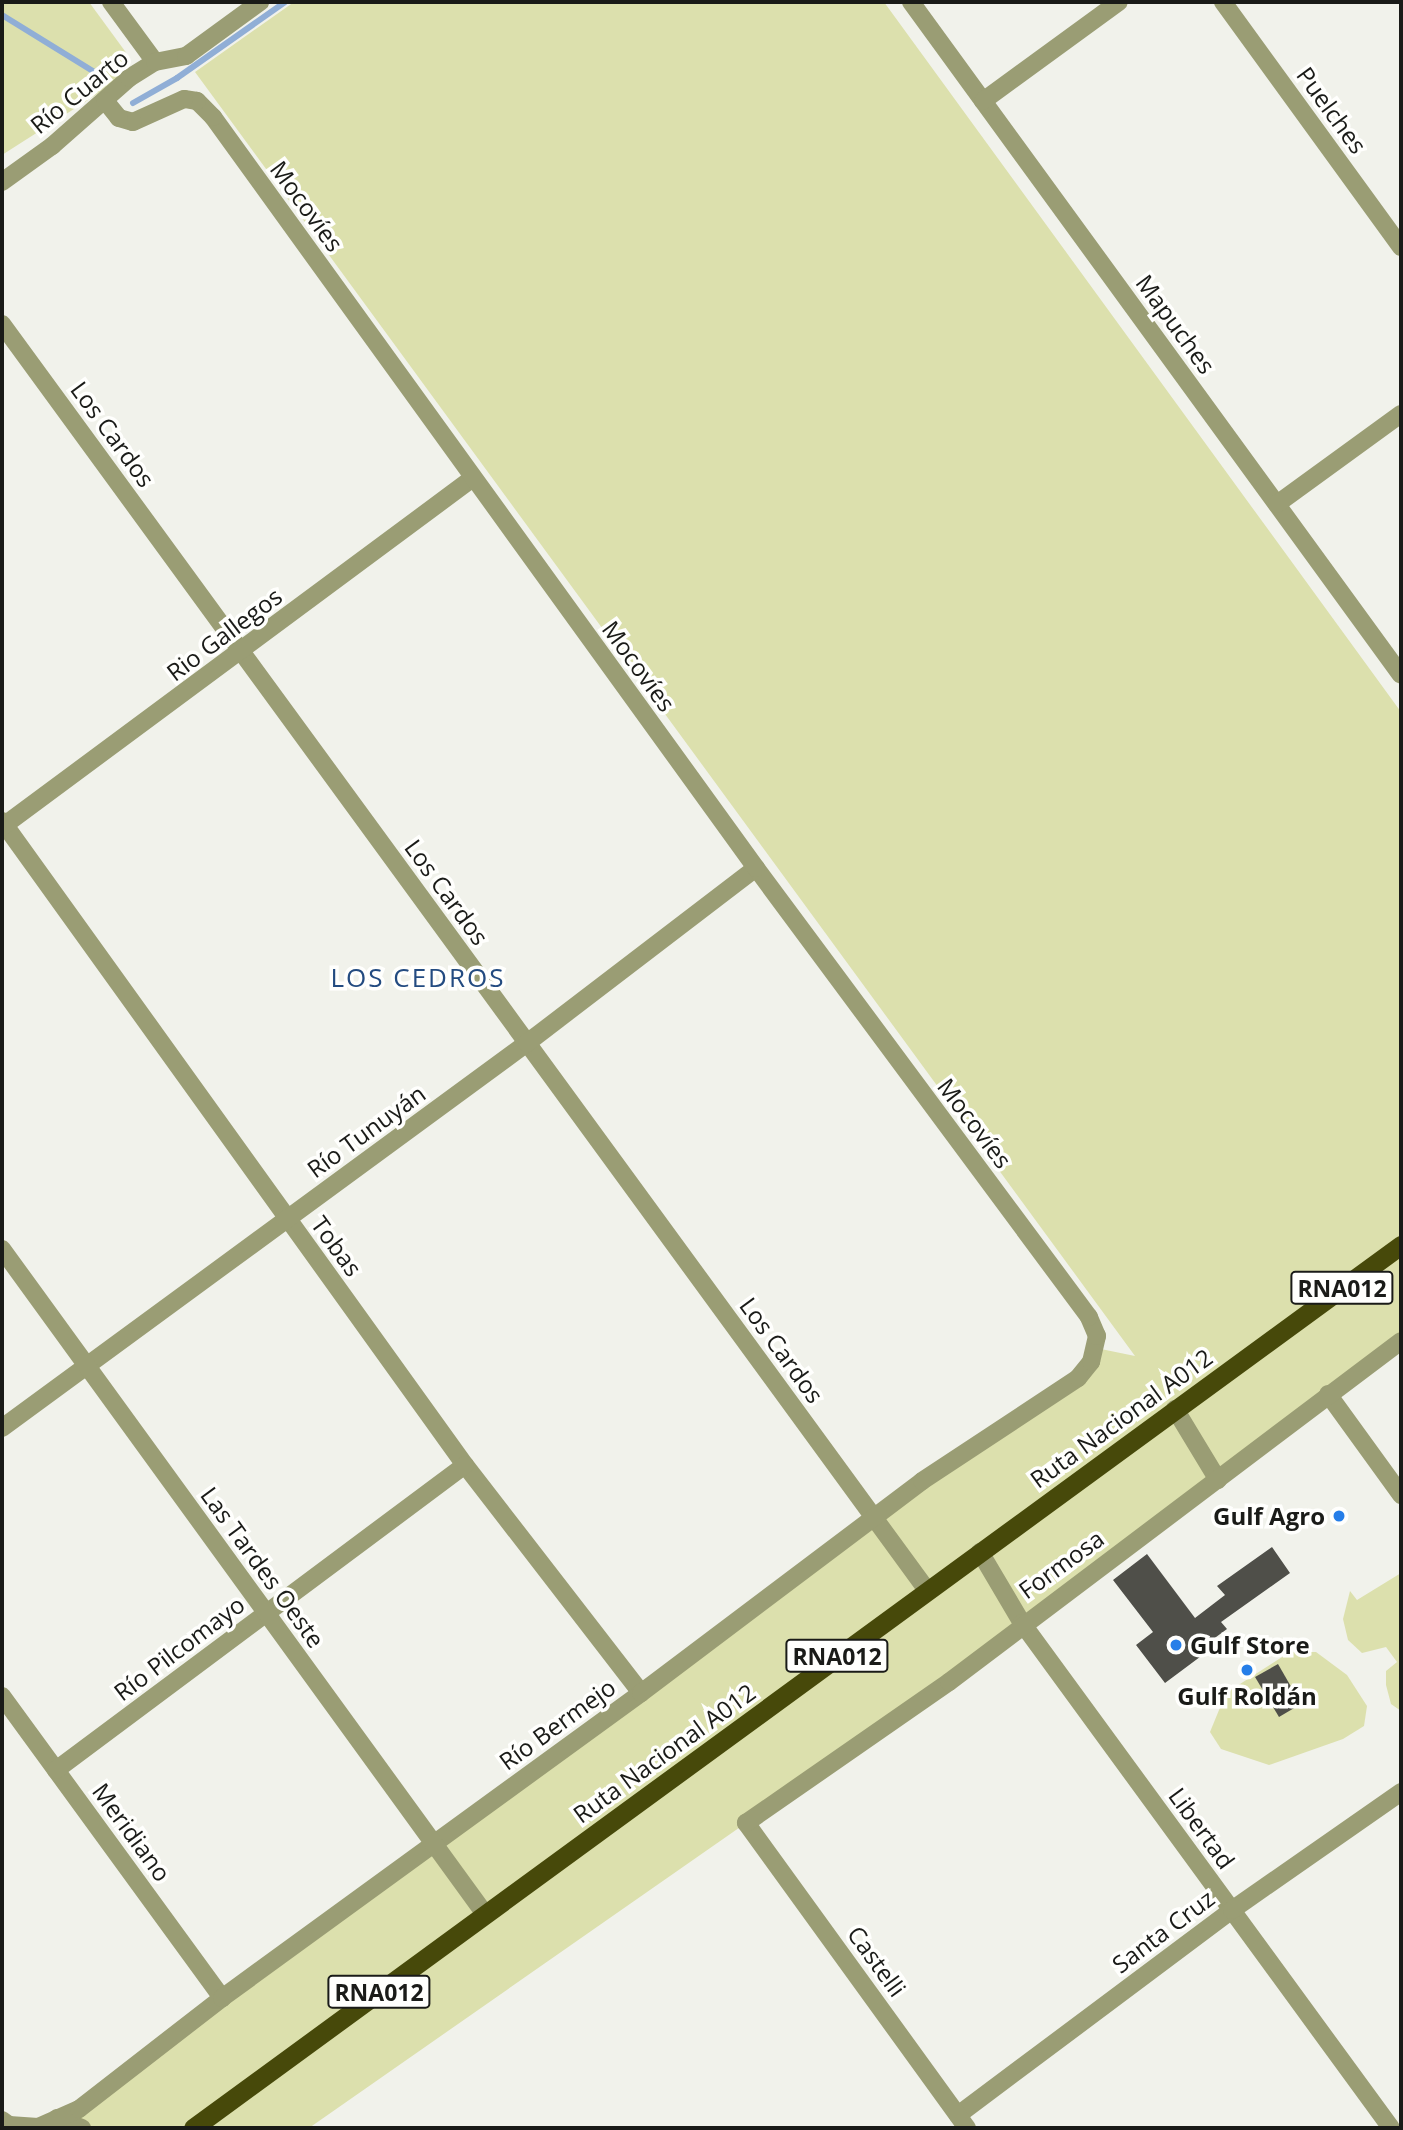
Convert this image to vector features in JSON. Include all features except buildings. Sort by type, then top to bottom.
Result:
[{"type":"highway","name":"Ruta Nacional A012","points":[[193,2128],[1401,1245]]},
{"type":"street","points":[[111,2],[155,62]]},
{"type":"street","name":"Río Cuarto","points":[[2,182],[105,101],[129,78],[155,62],[186,56],[260,2]]},
{"type":"street","name":"Mapuches","points":[[911,2],[1401,675]]},
{"type":"street","points":[[983,101],[1119,2]]},
{"type":"street","name":"Puelches","points":[[1223,2],[1401,247]]},
{"type":"street","name":"Mocovíes","points":[[105,101],[119,118],[133,122],[184,99],[197,101],[213,117],[756,868],[1089,1317],[1097,1336],[1096,1348]]},
{"type":"street","name":"Los Cardos","points":[[2,324],[927,1590]]},
{"type":"street","points":[[1277,504],[1401,414]]},
{"type":"street","name":"Rio Gallegos","points":[[3,824],[241,652],[473,478]]},
{"type":"street","name":"Tobas","points":[[3,824],[465,1465],[641,1693]]},
{"type":"street","name":"Río Tunuyán","points":[[2,1428],[527,1043],[756,868]]},
{"type":"street","name":"Las Tardes Oeste","points":[[2,1249],[485,1914]]},
{"type":"street","name":"Formosa","points":[[746,1823],[949,1682],[1022,1623],[1218,1480],[1401,1341]]},
{"type":"street","name":"Río Bermejo","points":[[37,2128],[79,2109],[222,1998],[641,1693],[874,1518],[1078,1378],[1096,1348]]},
{"type":"street","points":[[1328,1394],[1401,1495]]},
{"type":"street","points":[[1175,1409],[1218,1480]]},
{"type":"street","name":"Río Pilcomayo","points":[[56,1770],[465,1465]]},
{"type":"street","name":"Libertad","points":[[980,1552],[1022,1623],[1391,2128]]},
{"type":"street","name":"Meridiano","points":[[2,1696],[222,1998]]},
{"type":"street","name":"Santa Cruz","points":[[963,2122],[1232,1910],[1401,1792]]},
{"type":"street","name":"Castelli","points":[[746,1823],[963,2122]]},
{"type":"street","points":[[57,2118],[82,2128]]},
{"type":"street","points":[[2,2120],[37,2128]]},
{"type":"green space","points":[[2,2],[89,2],[130,58],[118,78],[99,93],[2,155]]},
{"type":"green space","points":[[294,2],[884,2],[1401,712],[1401,1341],[746,1823],[309,2128],[36,2128],[57,2118],[1078,1378],[1096,1348],[1135,1356],[195,72]]},
{"type":"green space","points":[[1401,1573],[1401,1711],[1391,1704],[1386,1685],[1386,1671],[1397,1662],[1386,1647],[1362,1653],[1348,1640],[1343,1619],[1350,1591],[1357,1600]]},
{"type":"green space","points":[[1290,1652],[1316,1652],[1347,1675],[1367,1706],[1364,1726],[1343,1739],[1269,1765],[1221,1749],[1210,1732],[1226,1693]]},
{"type":"waterway","points":[[133,103],[177,78],[285,2]]},
{"type":"waterway","points":[[2,15],[104,78]]},
{"type":"place","name":"Gulf Agro","points":[[1339,1516]]},
{"type":"place","name":"Gulf Store","points":[[1176,1645]]},
{"type":"place","name":"Gulf Roldán","points":[[1247,1670]]},
{"type":"district","name":"LOS CEDROS","points":[[418,978]]}]
